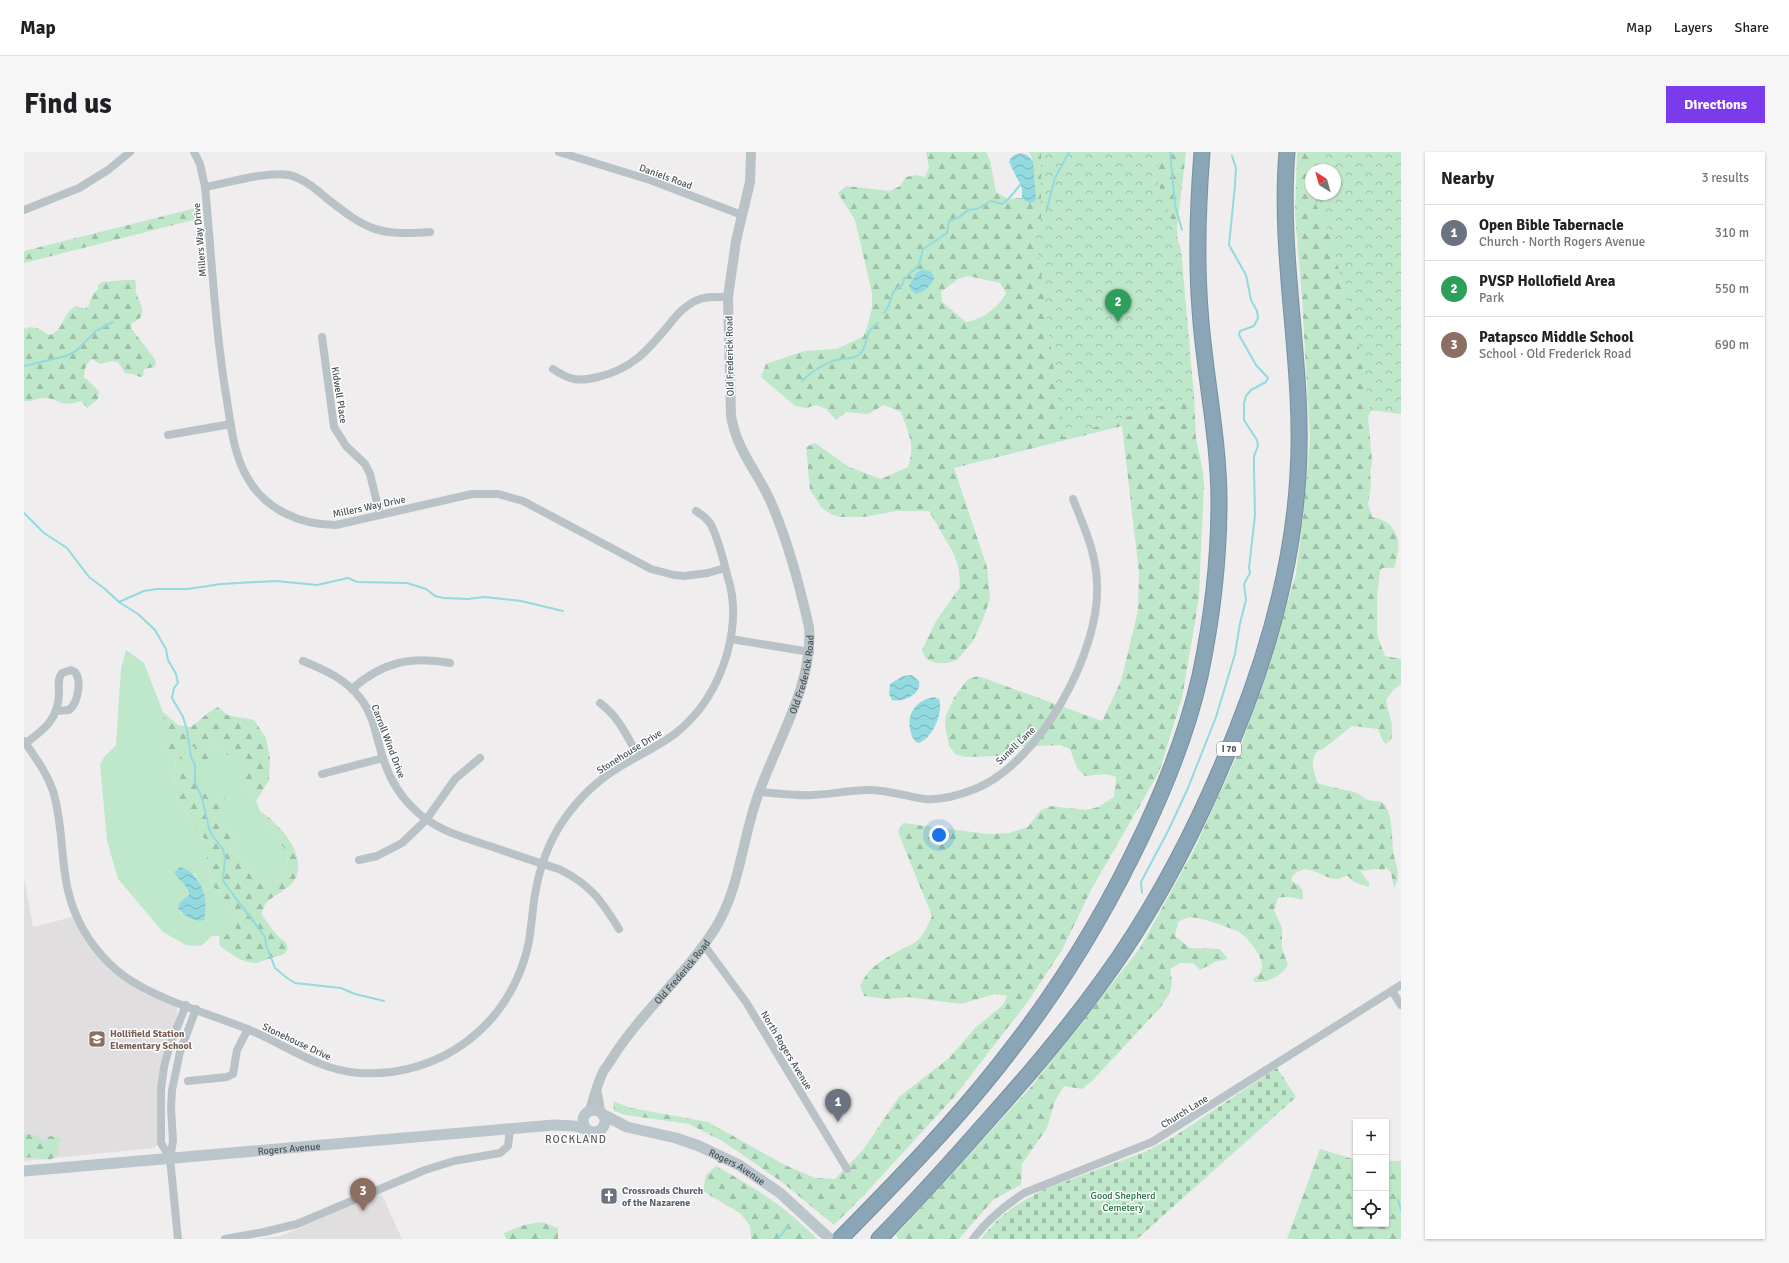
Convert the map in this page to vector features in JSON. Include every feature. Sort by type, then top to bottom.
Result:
[{"type":"highway","points":[[840,1239],[910,1167],[976,1093],[1017,1042],[1066,973],[1092,932],[1134,852],[1172,766],[1188,718],[1200,676],[1212,599],[1219,502],[1216,448],[1200,311],[1198,270],[1198,223],[1202,152]]},
{"type":"highway","name":"I 70","points":[[878,1239],[962,1150],[1029,1074],[1093,994],[1120,956],[1147,913],[1192,832],[1213,788],[1251,695],[1276,612],[1284,579],[1295,515],[1298,478],[1300,418],[1286,238],[1287,152]]},
{"type":"main road","name":"Rogers Avenue","points":[[554,1125],[595,1112],[627,1127],[676,1138],[699,1146],[733,1162],[780,1193],[821,1229],[830,1239]]},
{"type":"main road","points":[[586,1129],[582,1121],[595,1112],[605,1124],[601,1129]]},
{"type":"main road","name":"Rogers Avenue","points":[[24,1171],[554,1125],[574,1126],[593,1132],[601,1129],[627,1127]]},
{"type":"street","points":[[24,210],[79,188],[108,170],[130,152]]},
{"type":"street","name":"Millers Way Drive","points":[[194,152],[200,164],[205,187],[218,342],[231,424],[237,451],[247,478],[263,497],[284,513],[309,522],[323,525],[351,522],[472,494],[498,494],[523,501],[640,563],[657,570],[684,576],[708,573],[725,568]]},
{"type":"street","name":"Daniels Road","points":[[559,152],[650,180],[742,215]]},
{"type":"street","name":"Old Frederick Road","points":[[595,1112],[596,1089],[602,1072],[618,1049],[704,945],[715,928],[729,900],[759,792],[806,673],[810,652],[809,627],[780,524],[765,491],[742,452],[734,430],[730,398],[728,297],[731,270],[750,182],[751,152]]},
{"type":"street","points":[[205,187],[267,175],[289,175],[311,185],[355,220],[371,228],[390,233],[404,234],[430,232]]},
{"type":"street","points":[[553,369],[565,377],[572,379],[595,378],[619,370],[643,354],[688,305],[701,298],[728,297]]},
{"type":"street","name":"Kidwell Place","points":[[322,337],[334,427],[342,442],[365,464],[370,474],[380,515]]},
{"type":"street","points":[[168,435],[231,424]]},
{"type":"street","name":"Sunell Lane","points":[[759,792],[798,795],[880,790],[926,799],[942,798],[980,786],[990,781],[1021,756],[1037,739],[1057,711],[1086,650],[1093,626],[1097,603],[1096,574],[1090,539],[1073,499]]},
{"type":"street","name":"Stonehouse Drive","points":[[25,742],[41,766],[52,788],[58,814],[66,883],[72,907],[85,933],[101,955],[124,976],[149,992],[248,1029],[314,1062],[344,1071],[360,1073],[393,1072],[426,1064],[458,1048],[472,1038],[493,1018],[511,992],[520,974],[529,943],[536,886],[542,864],[555,835],[579,800],[606,776],[676,732],[703,705],[718,680],[731,639],[733,618],[732,600],[717,539],[710,523],[696,511]]},
{"type":"street","points":[[731,639],[810,652]]},
{"type":"street","points":[[352,689],[372,673],[398,663],[423,660],[450,663]]},
{"type":"street","name":"Carroll Wind Drive","points":[[303,661],[332,674],[352,689],[360,698],[370,715],[389,773],[400,794],[414,810],[426,820],[451,833],[571,875],[590,888],[598,897],[619,929]]},
{"type":"street","points":[[25,742],[47,725],[57,710],[59,677],[62,673],[71,670],[75,672],[78,679],[76,703],[69,710],[57,710]]},
{"type":"street","points":[[600,704],[617,718],[638,756]]},
{"type":"street","points":[[322,774],[383,758]]},
{"type":"street","points":[[359,860],[377,856],[402,843],[426,820],[455,779],[480,758]]},
{"type":"street","name":"North Rogers Avenue","points":[[704,945],[746,1002],[847,1169]]},
{"type":"street","name":"Church Lane","points":[[973,1239],[993,1216],[1009,1202],[1024,1193],[1152,1142],[1401,985]]},
{"type":"street","points":[[1392,991],[1401,1005]]},
{"type":"street","points":[[170,1158],[161,1143],[161,1089],[164,1067],[169,1048],[186,1005]]},
{"type":"street","points":[[178,1239],[170,1158],[173,1142],[171,1108],[175,1069],[196,1009]]},
{"type":"street","points":[[188,1081],[227,1077],[233,1074],[237,1050],[248,1029]]},
{"type":"street","points":[[225,1239],[297,1224],[441,1164],[500,1153],[508,1146],[510,1129]]},
{"type":"shaded area","name":"Hollifield Station Elementary School","points":[[24,877],[33,927],[72,917],[87,945],[109,970],[148,996],[176,1006],[177,1017],[163,1061],[159,1143],[154,1148],[24,1161]]},
{"type":"shaded area","points":[[381,1193],[402,1239],[259,1239],[281,1236]]},
{"type":"green space","points":[[926,152],[986,152],[990,160],[996,192],[1008,199],[1022,198],[1027,203],[1033,161],[1029,152],[1186,152],[1177,228],[1184,351],[1194,395],[1196,438],[1204,484],[1199,595],[1182,698],[1159,772],[1091,890],[1062,950],[1026,1004],[954,1097],[865,1194],[834,1225],[783,1183],[724,1142],[689,1124],[626,1115],[614,1111],[613,1101],[631,1108],[708,1122],[785,1165],[815,1178],[835,1179],[863,1150],[899,1097],[949,1058],[976,1027],[1003,1005],[1007,996],[995,994],[961,1004],[908,997],[887,999],[864,996],[860,986],[868,973],[884,959],[918,940],[922,936],[932,916],[898,832],[903,823],[988,834],[1009,833],[1028,827],[1040,811],[1050,806],[1086,810],[1098,807],[1114,797],[1116,777],[1106,774],[1085,776],[1077,768],[1070,749],[1060,745],[1016,747],[998,756],[965,757],[955,754],[949,746],[945,725],[946,715],[955,696],[968,679],[978,676],[1102,721],[1121,681],[1138,611],[1139,573],[1122,426],[954,468],[987,567],[990,599],[973,641],[957,660],[947,663],[936,663],[926,659],[922,650],[936,621],[960,587],[959,570],[955,556],[929,511],[897,511],[864,517],[841,517],[830,514],[821,507],[810,490],[806,447],[815,443],[849,467],[881,479],[908,467],[911,445],[901,412],[884,405],[868,414],[846,412],[836,420],[826,409],[816,405],[806,408],[795,406],[761,377],[766,364],[804,351],[836,349],[863,337],[872,308],[872,293],[855,220],[838,193],[846,186],[890,191],[900,186],[906,177],[916,175],[925,177],[929,167]],"holes":[[[968,276],[1000,283],[1006,293],[1003,298],[984,316],[972,321],[966,322],[942,302],[941,292],[958,279]]]},
{"type":"green space","points":[[1041,152],[1159,152],[1155,173],[1181,249],[1194,396],[1063,437],[1034,222],[1041,222]]},
{"type":"green space","points":[[1297,152],[1401,152],[1375,406],[1368,416],[1372,461],[1370,473],[1371,485],[1368,504],[1372,517],[1381,519],[1389,524],[1396,533],[1397,538],[1398,549],[1394,568],[1382,568],[1380,571],[1377,597],[1377,635],[1385,656],[1401,659],[1401,684],[1394,689],[1386,700],[1392,725],[1391,740],[1385,744],[1378,729],[1352,726],[1323,749],[1319,750],[1313,761],[1318,783],[1348,790],[1357,793],[1370,801],[1379,801],[1385,805],[1390,817],[1393,850],[1398,873],[1396,884],[1394,888],[1391,873],[1386,867],[1384,870],[1376,869],[1360,871],[1369,883],[1369,887],[1354,882],[1348,876],[1337,879],[1330,878],[1308,869],[1298,872],[1292,877],[1292,881],[1302,889],[1302,900],[1290,897],[1278,898],[1274,910],[1282,928],[1282,948],[1288,965],[1274,978],[1260,982],[1255,982],[1253,979],[1260,973],[1262,968],[1260,957],[1242,934],[1224,926],[1194,917],[1189,917],[1178,922],[1175,936],[1190,948],[1220,949],[1228,959],[1215,962],[1200,970],[1193,963],[1180,963],[1170,969],[1172,981],[1170,993],[1159,1009],[1092,1081],[1082,1089],[1064,1086],[1055,1101],[1047,1128],[1022,1164],[1021,1185],[994,1199],[959,1239],[898,1239],[896,1235],[1032,1086],[1140,948],[1194,850],[1239,751],[1265,677],[1296,574],[1310,439],[1302,299],[1295,215]]},
{"type":"green space","points":[[1318,152],[1401,152],[1401,414],[1370,410],[1360,351],[1342,281],[1329,233],[1314,200],[1341,200],[1341,164],[1316,164]]},
{"type":"green space","points":[[196,208],[201,212],[197,219],[24,263],[24,251]]},
{"type":"green space","points":[[135,280],[136,282],[136,293],[141,306],[142,314],[132,323],[131,328],[154,358],[156,363],[154,367],[144,369],[143,376],[140,377],[125,373],[118,362],[112,361],[100,364],[92,359],[86,366],[84,378],[88,380],[99,392],[98,399],[87,408],[81,401],[68,404],[43,398],[24,401],[24,327],[26,329],[29,327],[37,328],[50,335],[58,329],[71,309],[76,306],[84,309],[88,307],[93,294],[98,289],[98,285],[103,282]]},
{"type":"green space","points":[[126,650],[144,663],[163,712],[163,735],[166,748],[176,762],[174,784],[177,800],[191,818],[200,834],[207,841],[207,861],[212,885],[224,898],[233,912],[236,928],[225,936],[212,936],[201,946],[186,945],[163,932],[118,879],[107,840],[100,765],[104,757],[116,745],[121,669]],"holes":[[[194,873],[203,893],[205,915],[194,920],[181,913],[178,908],[180,902],[189,895],[185,884]]]},
{"type":"green space","points":[[218,707],[227,715],[254,720],[266,738],[270,758],[269,780],[256,801],[253,792],[237,780],[236,772],[242,769],[236,755],[226,755],[215,742],[211,741],[210,757],[205,767],[199,768],[192,763],[195,747],[188,745],[181,750],[183,761],[188,770],[196,778],[215,790],[231,805],[235,815],[231,818],[225,811],[220,813],[220,819],[232,834],[234,849],[240,859],[250,868],[251,876],[261,883],[273,885],[286,875],[288,854],[260,811],[284,832],[295,852],[298,862],[298,873],[293,882],[266,903],[261,914],[276,934],[286,944],[287,950],[284,954],[256,963],[246,962],[232,955],[220,946],[219,936],[225,936],[236,928],[233,912],[224,898],[212,885],[207,861],[207,841],[200,834],[191,818],[177,800],[174,784],[176,762],[166,748],[163,735],[163,712],[178,725],[191,727]]},
{"type":"green space","points":[[211,741],[215,742],[226,755],[236,755],[243,769],[237,780],[253,792],[262,816],[288,854],[286,875],[273,885],[261,883],[251,876],[250,868],[240,859],[234,849],[232,834],[220,819],[220,813],[225,811],[224,797],[193,776],[181,760],[181,750],[188,745],[196,747],[192,763],[210,757]]},
{"type":"green space","name":"Good Shepherd Cemetery","points":[[1277,1068],[1296,1097],[1137,1239],[981,1239],[995,1223],[1025,1200],[1043,1190],[1147,1151],[1175,1136]]},
{"type":"green space","points":[[24,1134],[36,1135],[44,1142],[47,1141],[46,1138],[49,1136],[59,1137],[61,1139],[58,1146],[59,1154],[50,1159],[34,1157],[24,1158]]},
{"type":"green space","points":[[1320,1149],[1353,1159],[1353,1227],[1389,1227],[1389,1161],[1401,1161],[1401,1239],[1287,1239]]},
{"type":"green space","points":[[716,1166],[770,1199],[794,1217],[817,1239],[751,1239],[750,1226],[741,1214],[703,1191],[706,1175]]},
{"type":"green space","points":[[542,1222],[558,1228],[558,1239],[506,1239],[504,1233],[524,1225]]},
{"type":"water","points":[[1021,153],[1027,155],[1033,161],[1036,200],[1030,203],[1022,198],[1022,188],[1009,162],[1011,158]]},
{"type":"water","points":[[921,270],[926,270],[933,274],[934,279],[927,288],[916,294],[909,286],[916,273]]},
{"type":"water","points":[[912,675],[919,681],[918,690],[915,694],[906,699],[896,701],[892,700],[889,694],[890,684],[903,676]]},
{"type":"water","points":[[934,697],[939,699],[940,704],[940,711],[936,725],[928,737],[918,743],[910,731],[910,717],[914,708],[918,704]]},
{"type":"water","points":[[180,867],[188,870],[199,881],[204,896],[204,920],[200,921],[189,918],[178,908],[180,902],[189,895],[187,888],[174,872]]},
{"type":"waterway","points":[[1047,208],[1055,178],[1069,152]]},
{"type":"waterway","points":[[1170,152],[1175,205],[1182,230]]},
{"type":"waterway","points":[[1142,893],[1141,882],[1169,829],[1188,788],[1216,717],[1235,654],[1240,623],[1246,600],[1244,584],[1250,573],[1249,568],[1255,515],[1254,456],[1258,446],[1257,440],[1244,420],[1244,403],[1246,396],[1251,390],[1266,382],[1268,378],[1256,365],[1239,335],[1240,331],[1254,326],[1258,318],[1257,311],[1251,300],[1246,275],[1229,245],[1236,168],[1232,156]]},
{"type":"waterway","points":[[884,313],[889,305],[893,292],[903,284],[904,279],[919,265],[923,249],[947,233],[949,221],[958,218],[968,210],[977,209],[991,201],[1002,204],[1004,203],[1020,185]]},
{"type":"waterway","points":[[24,366],[66,356],[76,351],[96,331],[113,322]]},
{"type":"waterway","points":[[802,381],[815,370],[826,364],[837,360],[858,356],[865,346],[870,331],[878,323]]},
{"type":"waterway","points":[[24,513],[44,533],[67,548],[89,577],[119,602],[138,614],[155,630],[166,649],[168,660],[176,674],[178,683],[174,688],[172,698],[183,717],[187,730],[191,757],[195,765],[195,782],[202,798],[209,828],[212,835],[223,849],[225,858],[223,881],[265,937],[266,945],[275,968],[295,983],[341,988],[355,994],[384,1001]]},
{"type":"waterway","points":[[119,602],[144,591],[157,589],[188,589],[221,584],[276,581],[317,585],[348,578],[357,582],[407,583],[426,589],[435,596],[444,598],[468,599],[484,597],[521,601],[563,611]]},
{"type":"waterway","points":[[1398,1200],[1401,1210]]},
{"type":"waterway","points":[[778,1239],[789,1225]]},
{"type":"place","name":"PVSP Hollofield Area","points":[[1118,322]]},
{"type":"place","name":"Hollifield Station Elementary School","points":[[97,1039]]},
{"type":"place","name":"Open Bible Tabernacle","points":[[838,1122]]},
{"type":"place","name":"Crossroads Church of the Nazarene","points":[[609,1196]]},
{"type":"place","name":"Patapsco Middle School","points":[[363,1211]]},
{"type":"district","name":"ROCKLAND","points":[[576,1139]]}]
